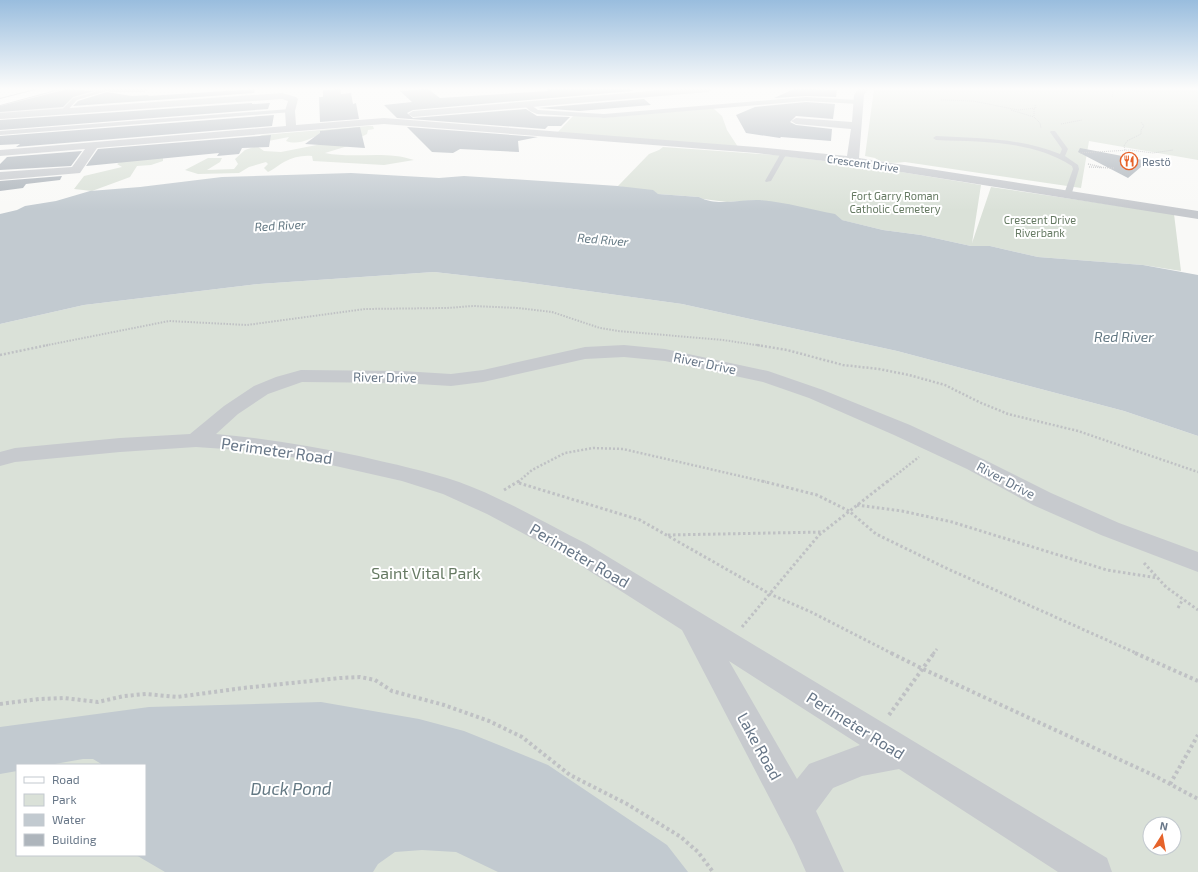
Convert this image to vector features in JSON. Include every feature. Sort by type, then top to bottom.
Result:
[{"type":"street","name":"Crescent Drive","points":[[0,153],[282,130]]},
{"type":"street","name":"Crescent Drive","points":[[483,130],[784,153],[850,160],[1198,215]]},
{"type":"street","points":[[850,160],[854,156],[856,130]]},
{"type":"street","points":[[0,176],[76,170],[94,145]]},
{"type":"street","name":"River Drive","points":[[196,440],[231,410],[261,390],[283,381],[301,376],[402,377],[451,380],[483,376],[585,353],[624,351],[665,355],[768,377],[816,394],[976,464],[1042,499],[1110,529],[1198,562]]},
{"type":"street","name":"Perimeter Road","points":[[0,459],[15,455],[120,444],[196,440],[254,444],[309,453],[406,474],[451,488],[482,502],[578,551],[1093,872]]},
{"type":"street","name":"Lake Road","points":[[692,622],[795,809],[825,872]]},
{"type":"street","points":[[795,809],[821,776],[862,760],[887,745]]},
{"type":"lane","points":[[0,133],[44,130]]},
{"type":"lane","points":[[1053,132],[1065,149],[1062,155]]},
{"type":"lane","points":[[936,138],[1015,144],[1062,155],[1075,165],[1076,169],[1068,194]]},
{"type":"lane","points":[[768,181],[784,153]]},
{"type":"path","points":[[1125,150],[1124,146],[1127,141],[1142,134],[1141,130]]},
{"type":"path","points":[[1062,155],[1125,150],[1153,153],[1173,150]]},
{"type":"path","points":[[1075,165],[1114,168]]},
{"type":"path","points":[[728,645],[823,532],[934,445]]},
{"type":"path","points":[[482,502],[518,482],[532,470],[565,453],[593,448],[623,449],[796,489],[817,495],[849,511],[876,534],[942,566],[1198,681]]},
{"type":"path","points":[[518,482],[640,520],[770,594],[811,612],[923,669],[1198,798]]},
{"type":"path","points":[[857,505],[902,511],[952,522],[1107,570],[1158,578]]},
{"type":"path","points":[[667,535],[823,532]]},
{"type":"path","points":[[1178,608],[1183,599]]},
{"type":"path","points":[[887,745],[923,669],[937,649]]},
{"type":"path","points":[[0,704],[39,698],[64,698],[98,702],[124,696],[146,694],[176,697],[340,678],[360,677],[375,680],[392,691],[444,705],[490,721],[522,737],[570,775],[627,804],[681,837],[698,852],[713,872]]},
{"type":"path","points":[[1170,784],[1198,735]]},
{"type":"green space","points":[[325,130],[370,130],[368,130],[367,134],[359,138],[351,145],[325,153],[336,155],[381,155],[403,157],[414,160],[384,165],[313,161],[312,156],[305,156],[287,160],[268,172],[264,168],[268,164],[266,162],[249,167],[239,173],[198,174],[185,170],[208,158],[222,158],[220,162],[207,170],[234,169],[238,164],[235,159],[245,150],[257,146],[264,151],[281,152],[332,142],[322,134],[295,143],[286,141],[289,137],[258,143],[249,142],[262,135]]},
{"type":"green space","points":[[560,130],[727,130],[738,147],[557,133]]},
{"type":"green space","points":[[869,130],[1198,130],[1198,160],[1089,141],[1081,188],[905,162],[885,162],[865,156]]},
{"type":"green space","name":"Fort Garry Roman Catholic Cemetery","points":[[663,147],[776,155],[858,165],[981,185],[972,243],[991,187],[1174,214],[1181,271],[1143,265],[1038,257],[990,246],[971,246],[921,235],[883,230],[759,200],[727,202],[703,199],[699,197],[658,194],[618,186],[649,154]]},
{"type":"green space","points":[[163,158],[163,161],[151,165],[137,166],[130,177],[92,191],[74,189],[84,176],[122,167],[117,164],[126,159]]},
{"type":"green space","name":"Saint Vital Park","points":[[434,272],[523,282],[682,304],[897,351],[1124,411],[1198,436],[1198,872],[0,872],[0,324],[84,305],[259,284]]},
{"type":"water","name":"Red River","points":[[351,173],[439,178],[464,176],[618,186],[653,190],[658,194],[699,197],[713,202],[752,200],[769,201],[835,214],[842,220],[883,230],[921,235],[971,246],[990,246],[1038,257],[1143,265],[1198,275],[1198,436],[1124,411],[897,351],[682,304],[523,282],[434,272],[259,284],[84,305],[0,324],[0,214],[17,210],[25,206],[56,201],[90,191],[140,187],[222,177]]},
{"type":"water","name":"Duck Pond","points":[[321,702],[419,719],[464,731],[548,765],[667,845],[688,872],[498,872],[456,852],[422,850],[395,852],[378,864],[373,872],[165,872],[138,856],[146,856],[146,764],[101,764],[93,759],[83,759],[55,764],[16,764],[16,771],[0,774],[0,727],[149,707]]},
{"type":"building","points":[[82,130],[227,130],[16,147],[20,144],[0,145],[0,136]]},
{"type":"building","points":[[361,130],[365,148],[305,144],[320,133],[320,131]]},
{"type":"building","points":[[410,130],[442,130],[538,137],[518,141],[519,152],[460,149],[453,153],[432,152]]},
{"type":"building","points":[[744,130],[832,130],[831,141],[780,138],[746,133]]},
{"type":"building","points":[[271,135],[269,147],[242,148],[239,154],[217,156],[219,153],[86,166],[98,149]]},
{"type":"building","points":[[1080,148],[1148,161],[1128,178],[1078,152]]},
{"type":"building","points":[[82,151],[71,166],[0,170],[0,164],[7,157]]},
{"type":"building","points":[[62,176],[60,180],[26,184],[23,188],[0,191],[0,181]]},
{"type":"place","name":"Restö","points":[[1129,161]]},
{"type":"park label","name":"Crescent Drive Riverbank","points":[[1040,225]]}]
